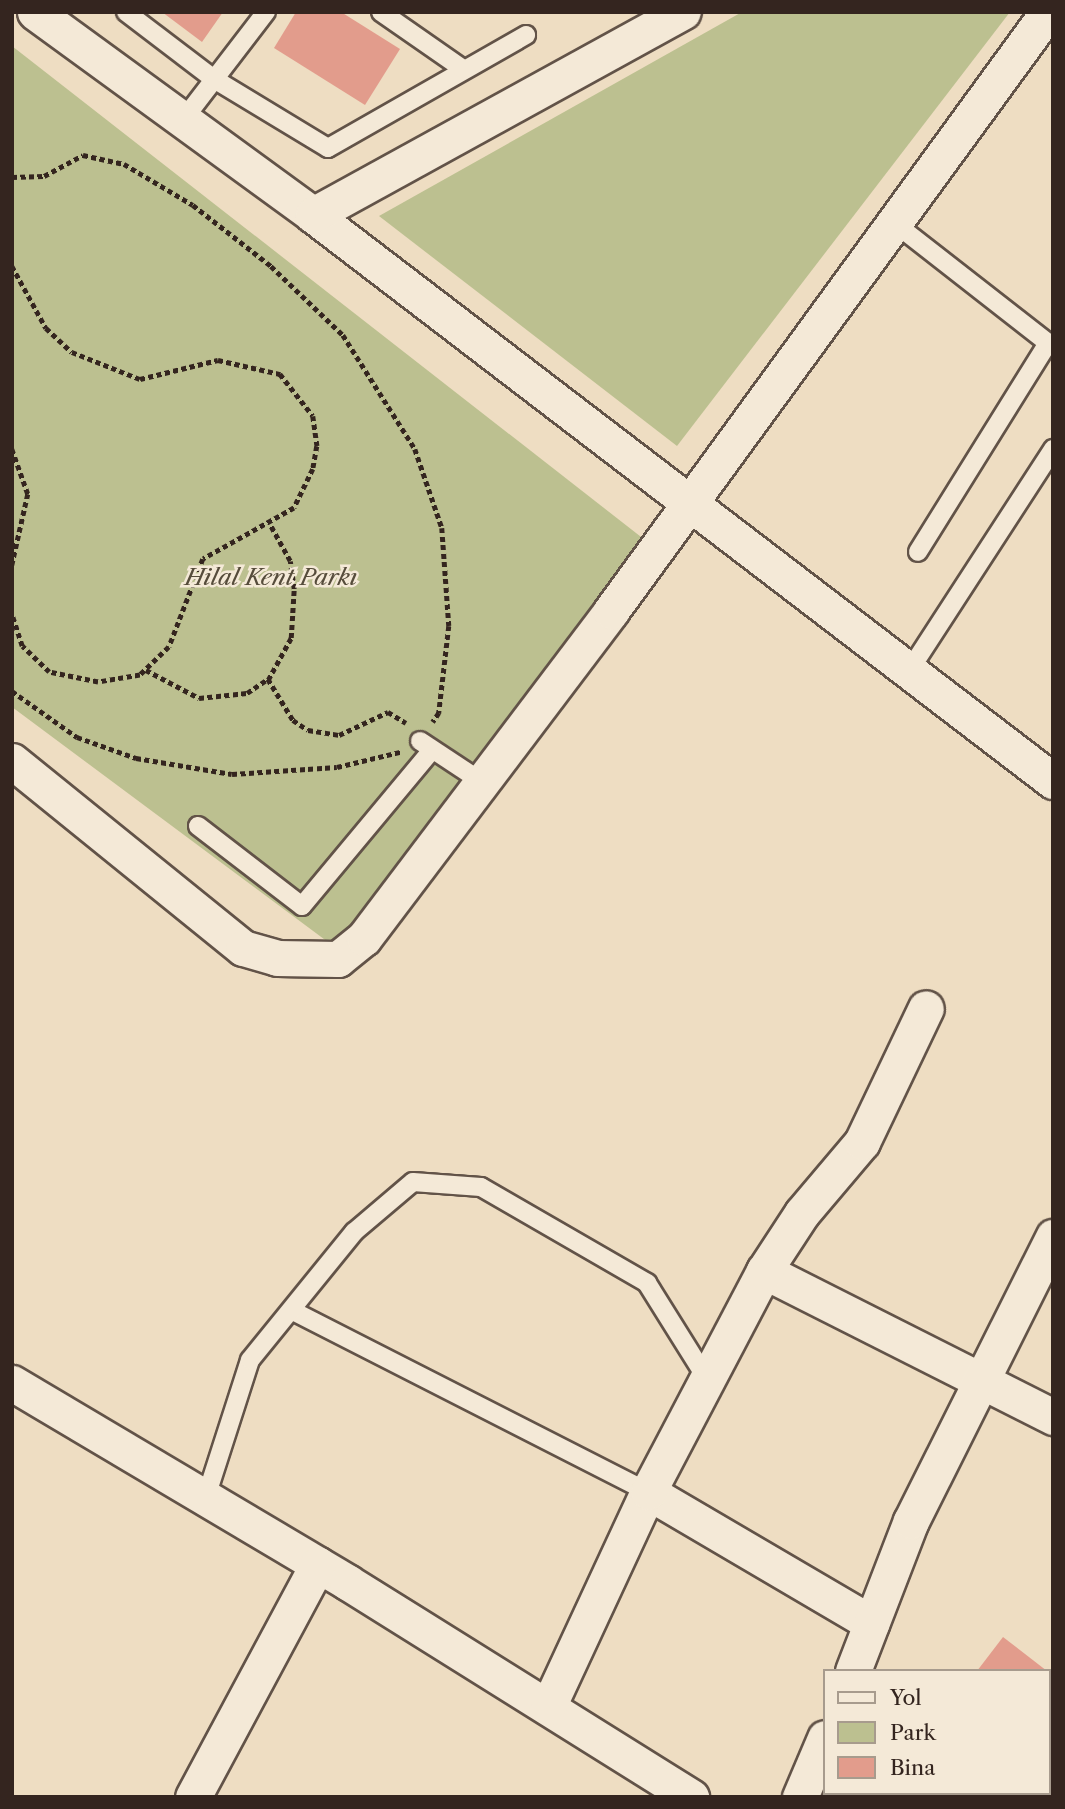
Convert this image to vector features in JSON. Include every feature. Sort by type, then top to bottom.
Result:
[{"type":"street","points":[[35,12],[313,215],[1053,781]]},
{"type":"street","points":[[313,215],[683,12]]},
{"type":"street","points":[[12,761],[243,948],[314,961],[338,959],[364,938],[482,782],[897,225],[1048,12]]},
{"type":"street","points":[[548,1707],[648,1492],[764,1271],[802,1213],[862,1142],[926,1008]]},
{"type":"street","points":[[854,1669],[911,1521],[979,1379],[1053,1237]]},
{"type":"street","points":[[764,1271],[1053,1418]]},
{"type":"street","points":[[12,1383],[317,1564],[691,1797]]},
{"type":"street","points":[[648,1492],[871,1623]]},
{"type":"street","points":[[193,1797],[317,1564]]},
{"type":"street","points":[[800,1797],[824,1740]]},
{"type":"lane","points":[[126,12],[214,79],[328,148],[526,35]]},
{"type":"lane","points":[[183,120],[266,12]]},
{"type":"lane","points":[[381,12],[463,69]]},
{"type":"lane","points":[[897,225],[1048,343],[918,552]]},
{"type":"lane","points":[[909,671],[1053,449]]},
{"type":"lane","points":[[198,826],[302,906],[426,742],[482,782]]},
{"type":"lane","points":[[206,1497],[250,1360],[293,1311],[354,1233],[413,1182],[481,1187],[648,1283],[707,1379]]},
{"type":"lane","points":[[293,1311],[648,1492]]},
{"type":"path","points":[[12,177],[44,176],[83,155],[124,164],[193,205],[271,266],[343,335],[415,449],[442,528],[449,626],[439,713],[426,742],[415,748],[337,766],[232,774],[136,758],[77,737],[12,691]]},
{"type":"path","points":[[12,266],[46,328],[72,352],[100,367],[140,379],[218,360],[280,374],[313,416],[313,469],[294,508],[203,559],[169,647],[145,670],[98,682],[48,672],[22,646],[12,615]]},
{"type":"path","points":[[12,449],[28,494],[12,565]]},
{"type":"path","points":[[145,670],[199,698],[247,693],[268,680],[291,638],[294,589],[290,561],[269,523]]},
{"type":"path","points":[[268,680],[293,720],[309,730],[339,735],[388,712],[426,742]]},
{"type":"green space","points":[[742,12],[1010,12],[677,446],[379,216]]},
{"type":"green space","name":"Hilal Kent Parkı","points":[[12,46],[645,540],[336,948],[12,707]]},
{"type":"building","points":[[162,12],[223,12],[202,42]]},
{"type":"building","points":[[296,12],[341,12],[400,49],[365,105],[274,48]]},
{"type":"building","points":[[1003,1637],[1044,1669],[979,1669]]}]
